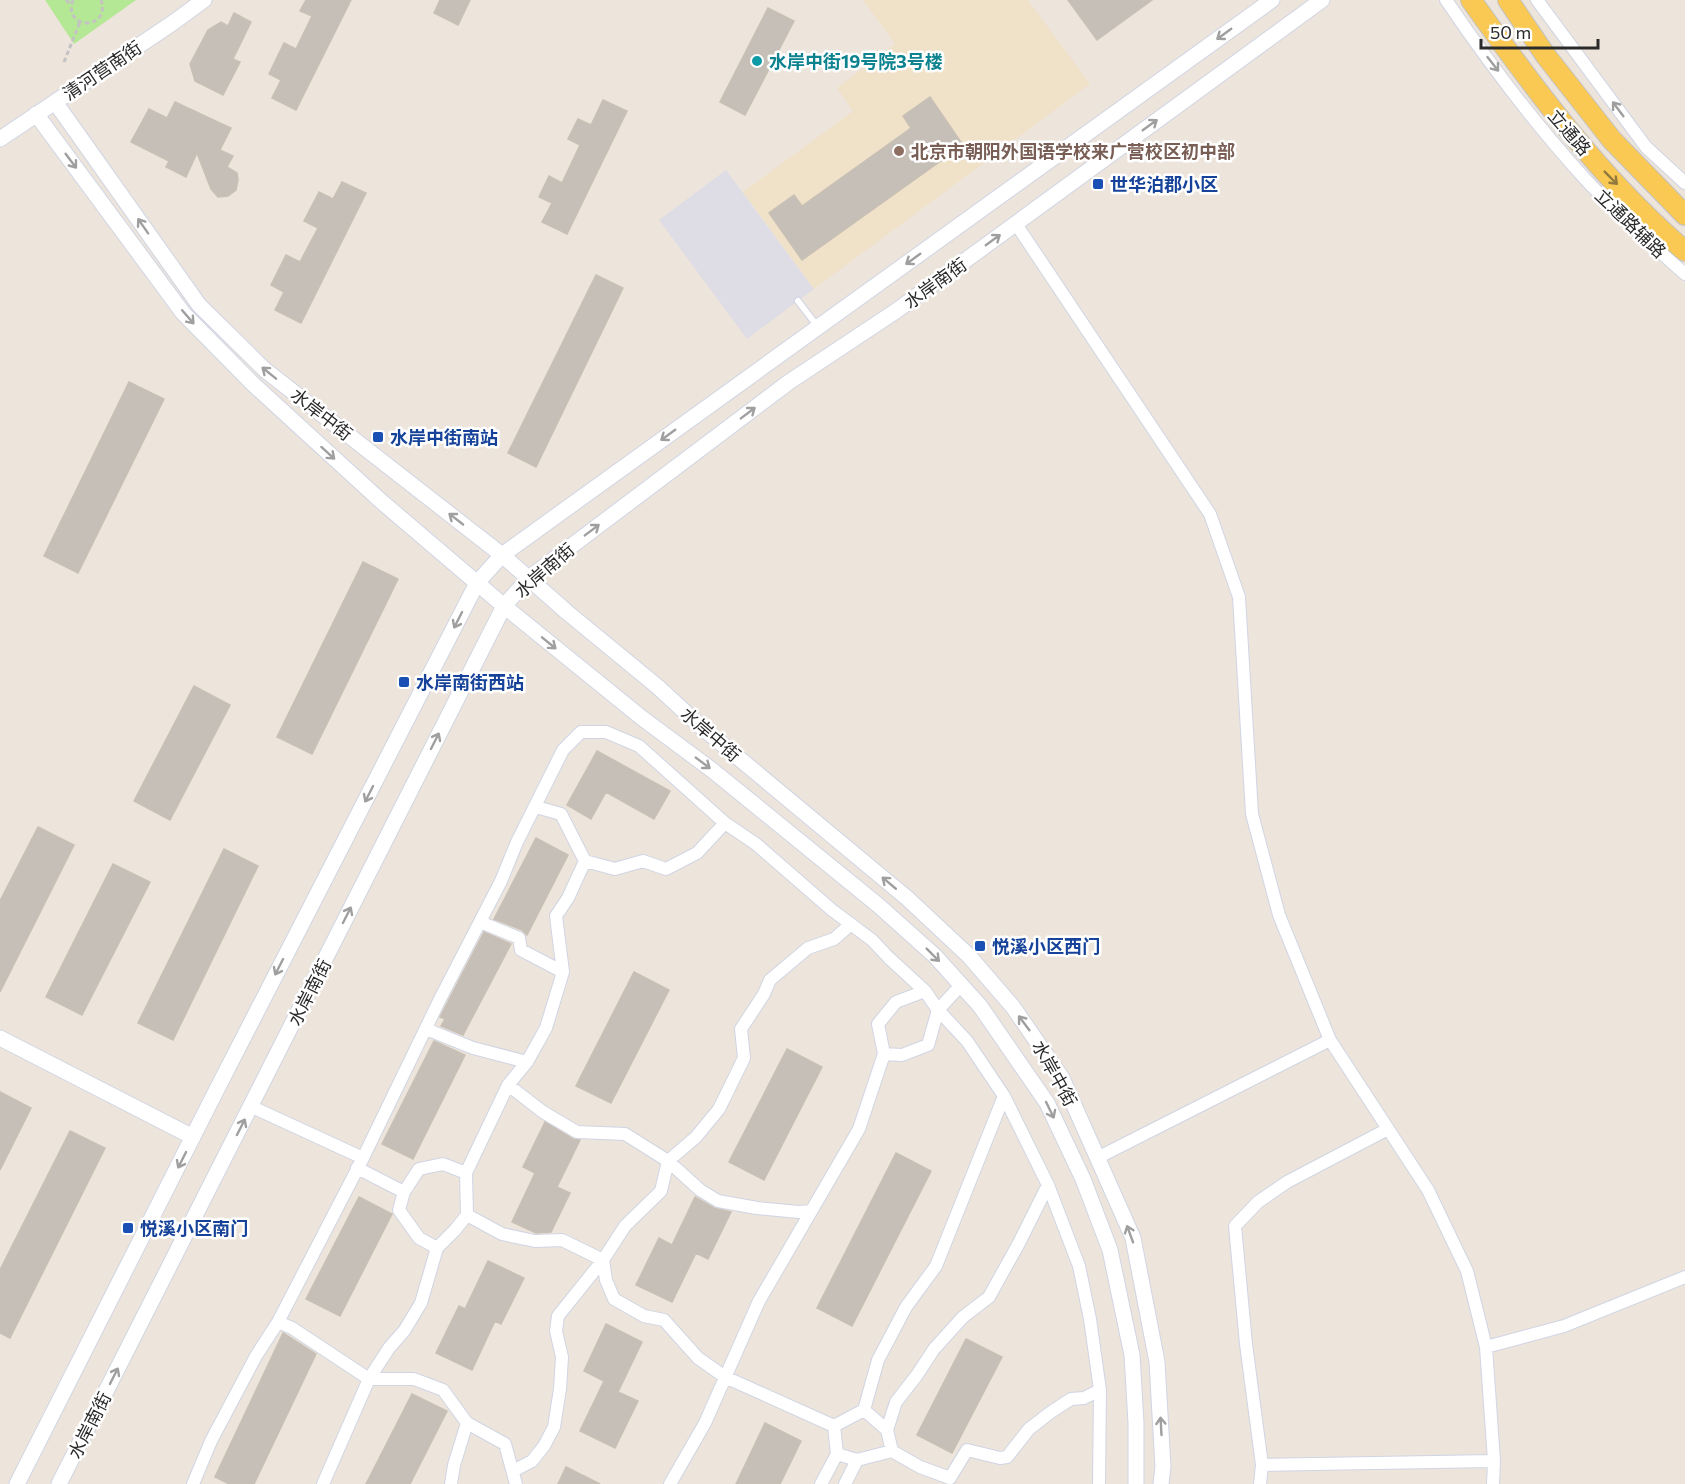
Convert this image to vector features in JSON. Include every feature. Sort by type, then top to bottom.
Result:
[{"type":"main road","name":"立通路","points":[[1471,0],[1546,104],[1604,171],[1685,251]]},
{"type":"main road","name":"立通路","points":[[1508,0],[1546,56],[1612,140],[1685,215]]},
{"type":"street","name":"清河营南街","points":[[0,139],[204,0]]},
{"type":"street","name":"水岸南街","points":[[17,1484],[477,583],[502,555],[1272,0]]},
{"type":"street","name":"水岸南街","points":[[59,1484],[504,606],[529,579],[789,382],[896,311],[1323,0]]},
{"type":"street","name":"立通路辅路","points":[[1446,0],[1564,155],[1654,247],[1685,274]]},
{"type":"street","points":[[1537,0],[1647,147],[1685,183]]},
{"type":"street","name":"水岸中街","points":[[55,102],[199,305],[231,339],[265,370],[502,555],[658,687],[699,725],[907,898],[969,956],[1013,1007],[1062,1078],[1133,1238],[1157,1362],[1163,1467],[1161,1484]]},
{"type":"street","name":"水岸中街","points":[[36,114],[183,313],[220,352],[382,502],[504,606],[878,905],[934,956],[980,1006],[1047,1103],[1083,1179],[1110,1250],[1132,1355],[1136,1423],[1136,1484]]},
{"type":"street","points":[[1016,224],[1210,514],[1239,597],[1252,814],[1280,915],[1330,1040],[1428,1190],[1467,1271],[1486,1347],[1494,1461],[1493,1484]]},
{"type":"street","points":[[193,1484],[211,1441],[256,1356],[278,1322],[360,1163],[563,750],[580,732],[606,732],[639,746],[725,823],[764,851],[872,940],[925,991],[938,1010],[967,1041],[1004,1096],[1048,1185],[1079,1266],[1090,1319],[1100,1390],[1099,1484]]},
{"type":"street","points":[[536,807],[561,814],[585,861],[615,869],[643,861],[666,869],[697,853],[725,823]]},
{"type":"street","points":[[323,1484],[369,1379],[421,1303],[437,1248],[467,1215],[466,1173],[508,1085],[527,1062],[546,1028],[563,972],[556,916],[568,898],[585,861]]},
{"type":"street","points":[[480,922],[519,938],[521,950],[563,972]]},
{"type":"street","points":[[513,1471],[532,1461],[544,1446],[554,1427],[562,1357],[556,1331],[558,1316],[603,1260],[625,1226],[662,1191],[668,1161],[696,1137],[718,1109],[744,1058],[741,1029],[764,994],[770,980],[808,948],[834,939],[851,924]]},
{"type":"street","points":[[884,1054],[902,1055],[928,1045],[938,1010],[961,985]]},
{"type":"street","points":[[670,1484],[705,1423],[759,1301],[858,1129],[884,1054],[878,1024],[896,1002],[925,991]]},
{"type":"street","points":[[426,1029],[472,1047],[527,1062]]},
{"type":"street","points":[[0,1038],[193,1137]]},
{"type":"street","points":[[1097,1158],[1330,1040]]},
{"type":"street","points":[[508,1085],[543,1112],[577,1132],[625,1134],[668,1161],[700,1190],[718,1201],[757,1208],[811,1211]]},
{"type":"street","points":[[834,1426],[864,1410],[878,1360],[906,1307],[936,1266],[1004,1096]]},
{"type":"street","points":[[252,1107],[360,1163],[404,1192]]},
{"type":"street","points":[[1260,1484],[1262,1465],[1246,1344],[1235,1226],[1258,1202],[1287,1182],[1388,1129]]},
{"type":"street","points":[[437,1248],[419,1238],[399,1210],[404,1192],[419,1169],[442,1164],[466,1173]]},
{"type":"street","points":[[1048,1185],[989,1297],[963,1317],[934,1349],[896,1402],[887,1430],[892,1450],[920,1467],[955,1481],[967,1450],[1000,1458],[1007,1457],[1029,1429],[1051,1412],[1071,1399],[1084,1398],[1100,1390]]},
{"type":"street","points":[[467,1215],[502,1234],[535,1241],[562,1240],[603,1260]]},
{"type":"street","points":[[603,1260],[606,1280],[614,1299],[644,1316],[664,1320],[698,1358],[725,1377],[834,1426]]},
{"type":"street","points":[[1486,1347],[1564,1326],[1685,1277]]},
{"type":"street","points":[[278,1322],[292,1328],[369,1379],[414,1379],[443,1390],[467,1423],[505,1444],[516,1484]]},
{"type":"street","points":[[864,1410],[887,1430]]},
{"type":"street","points":[[451,1484],[454,1465],[467,1423]]},
{"type":"street","points":[[821,1484],[837,1454],[834,1426]]},
{"type":"street","points":[[837,1454],[856,1460],[892,1450]]},
{"type":"street","points":[[845,1484],[856,1460]]},
{"type":"street","points":[[1262,1465],[1494,1461]]},
{"type":"lane","points":[[798,301],[818,327]]},
{"type":"path","points":[[66,0],[72,2],[72,14],[80,22],[90,23],[99,18],[103,8],[101,0]]},
{"type":"path","points":[[64,62],[80,22]]},
{"type":"shaded area","name":"北京市朝阳外国语学校来广营校区初中部","points":[[863,0],[1028,0],[1090,84],[814,289],[743,192],[853,111],[837,88],[895,44]]},
{"type":"shaded area","points":[[726,170],[814,289],[747,339],[659,220]]},
{"type":"green space","points":[[45,0],[136,0],[74,44]]},
{"type":"building","points":[[306,0],[351,0],[296,110],[272,98],[281,80],[269,74],[284,43],[296,49],[312,16],[300,11]]},
{"type":"building","points":[[440,0],[470,0],[458,25],[434,13]]},
{"type":"building","points":[[1068,0],[1152,0],[1097,40]]},
{"type":"building","name":"水岸中街19号院3号楼","points":[[768,8],[794,21],[745,115],[720,102]]},
{"type":"building","points":[[234,13],[251,22],[233,59],[240,62],[223,95],[195,81],[190,64],[208,30],[221,22],[228,26]]},
{"type":"building","points":[[930,97],[963,145],[802,260],[769,213],[794,195],[802,206],[911,128],[903,116]]},
{"type":"building","points":[[603,100],[627,111],[567,234],[542,222],[552,203],[539,197],[549,176],[562,183],[580,145],[568,139],[578,119],[591,125]]},
{"type":"building","points":[[175,102],[231,128],[220,150],[233,156],[227,167],[237,173],[236,190],[228,196],[218,197],[211,189],[197,153],[186,177],[166,167],[169,161],[131,142],[149,109],[167,118]]},
{"type":"building","points":[[342,182],[366,193],[301,323],[275,310],[284,292],[271,285],[286,255],[300,262],[318,228],[304,221],[319,192],[333,199]]},
{"type":"building","points":[[596,275],[623,288],[536,467],[508,453]]},
{"type":"building","points":[[129,382],[164,399],[78,573],[44,556]]},
{"type":"building","points":[[363,562],[398,579],[312,754],[277,737]]},
{"type":"building","points":[[194,686],[230,705],[170,820],[134,801]]},
{"type":"building","points":[[597,751],[670,791],[654,819],[606,792],[591,819],[567,805]]},
{"type":"building","points":[[38,827],[74,845],[0,992],[0,901]]},
{"type":"building","points":[[536,838],[568,855],[527,935],[522,930],[494,919]]},
{"type":"building","points":[[224,849],[258,866],[173,1040],[138,1023]]},
{"type":"building","points":[[113,864],[150,882],[82,1015],[46,997]]},
{"type":"building","points":[[484,932],[511,944],[463,1035],[441,1026],[445,1019],[440,1017]]},
{"type":"building","points":[[634,972],[669,990],[611,1103],[576,1086]]},
{"type":"building","points":[[434,1041],[465,1055],[413,1159],[382,1144]]},
{"type":"building","points":[[787,1049],[822,1067],[764,1180],[729,1162]]},
{"type":"building","points":[[0,1092],[31,1108],[0,1170]]},
{"type":"building","points":[[545,1122],[573,1139],[580,1140],[557,1187],[570,1193],[551,1232],[536,1233],[512,1222],[535,1173],[523,1167]]},
{"type":"building","points":[[70,1131],[105,1148],[10,1338],[0,1333],[0,1270]]},
{"type":"building","points":[[896,1153],[931,1171],[852,1326],[817,1308]]},
{"type":"building","points":[[359,1197],[392,1214],[340,1316],[306,1299]]},
{"type":"building","points":[[695,1197],[714,1208],[731,1212],[708,1259],[696,1253],[672,1302],[636,1285],[659,1238],[672,1245]]},
{"type":"building","points":[[488,1261],[524,1278],[501,1324],[495,1321],[472,1370],[436,1353],[459,1306],[465,1309]]},
{"type":"building","points":[[606,1324],[642,1342],[618,1392],[638,1401],[615,1448],[580,1431],[604,1381],[584,1371]]},
{"type":"building","points":[[283,1333],[316,1354],[254,1484],[229,1484],[215,1477]]},
{"type":"building","points":[[966,1339],[1002,1357],[952,1453],[917,1435]]},
{"type":"building","points":[[412,1394],[447,1411],[410,1484],[366,1484]]},
{"type":"building","points":[[765,1423],[801,1441],[780,1484],[736,1484]]},
{"type":"building","points":[[566,1467],[600,1484],[558,1484]]},
{"type":"place","name":"水岸中街19号院3号楼","points":[[757,61]]},
{"type":"place","name":"北京市朝阳外国语学校来广营校区初中部","points":[[899,151]]},
{"type":"place","name":"世华泊郡小区","points":[[1098,184]]},
{"type":"place","name":"水岸中街南站","points":[[378,437]]},
{"type":"place","name":"水岸南街西站","points":[[404,682]]},
{"type":"place","name":"悦溪小区西门","points":[[980,946]]},
{"type":"place","name":"悦溪小区南门","points":[[128,1228]]}]
